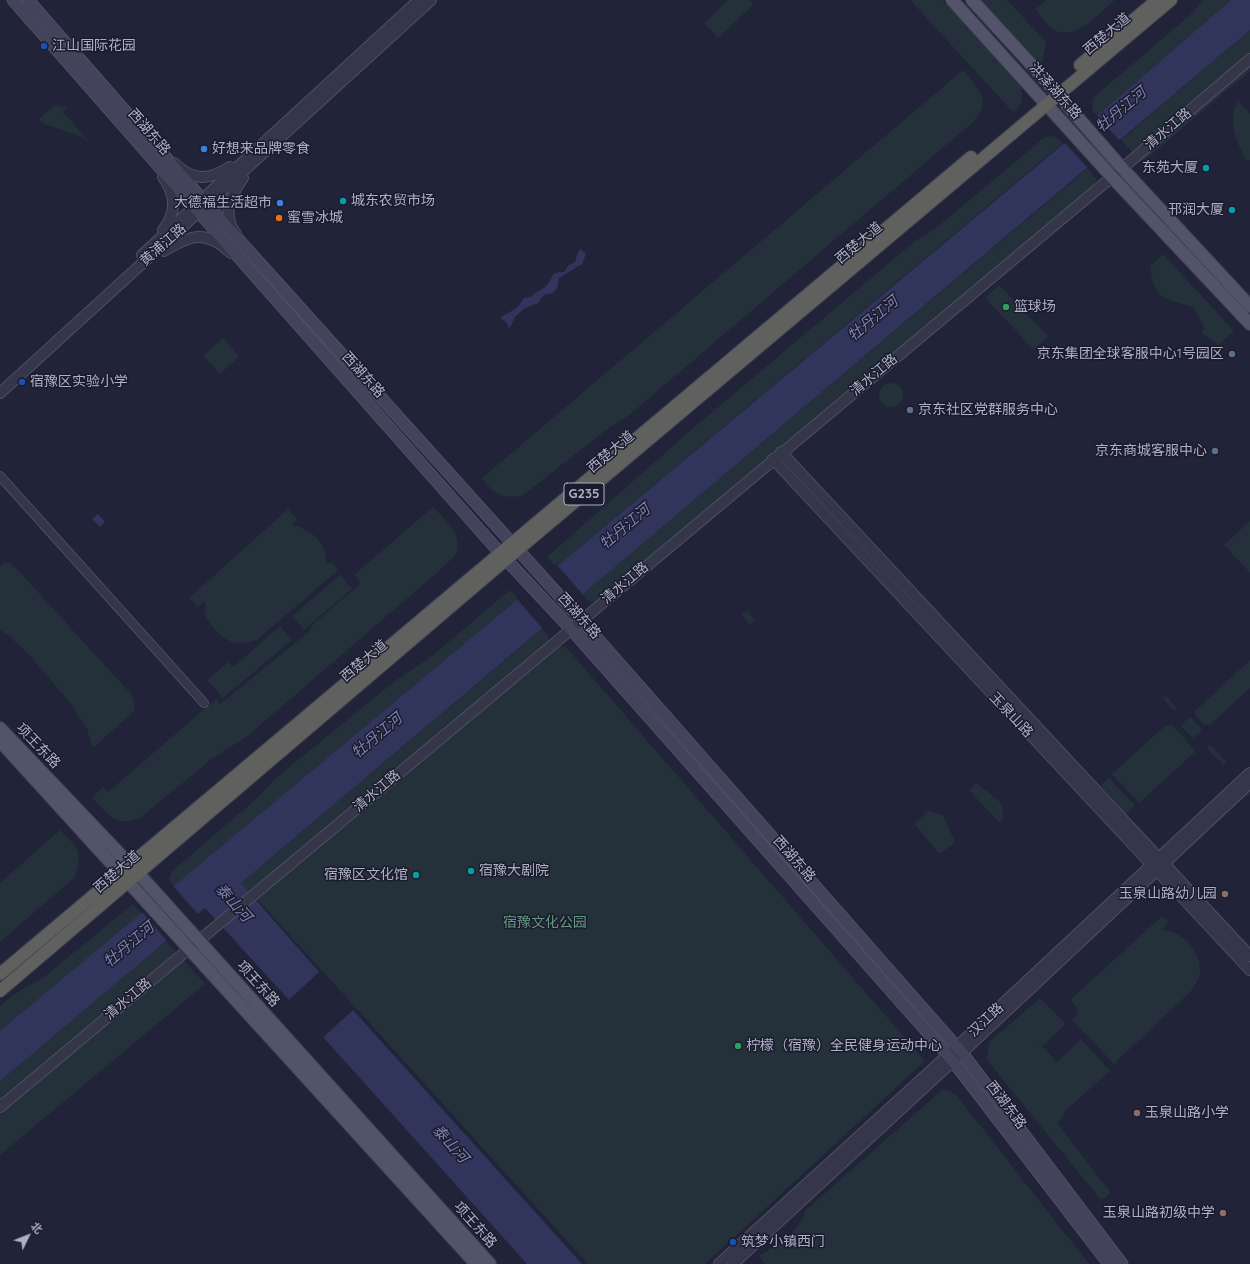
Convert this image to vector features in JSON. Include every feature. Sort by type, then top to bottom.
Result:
[{"type":"highway","name":"西楚大道","points":[[1055,92],[1157,0]]},
{"type":"highway","name":"西楚大道","points":[[0,974],[120,873],[134,869],[503,556],[1044,101],[1171,0]]},
{"type":"highway","name":"西楚大道","points":[[0,991],[128,883],[134,869]]},
{"type":"main road","name":"西湖东路","points":[[13,0],[141,138],[201,206],[249,269],[503,556],[568,625],[950,1058],[1109,1264]]},
{"type":"main road","name":"西湖东路","points":[[28,0],[141,138]]},
{"type":"main road","name":"洪泽湖东路","points":[[952,0],[1112,177],[1250,324]]},
{"type":"main road","name":"洪泽湖东路","points":[[972,0],[1122,168],[1250,306]]},
{"type":"main road","name":"西湖东路","points":[[201,206],[257,260],[578,616],[959,1050],[1122,1264]]},
{"type":"main road","name":"项王东路","points":[[0,728],[150,886],[490,1264]]},
{"type":"main road","name":"项王东路","points":[[0,741],[476,1264]]},
{"type":"street","name":"黄浦江路","points":[[0,393],[136,265],[253,158],[419,0]]},
{"type":"street","name":"黄浦江路","points":[[253,158],[431,0]]},
{"type":"street","name":"清水江路","points":[[0,1107],[216,927],[578,616],[773,459],[1112,177],[1250,59]]},
{"type":"street","points":[[141,138],[179,167],[199,177],[209,177],[253,158]]},
{"type":"street","points":[[136,265],[168,223],[173,210],[172,192],[169,185],[141,138]]},
{"type":"street","points":[[253,158],[233,193],[228,206],[229,219],[234,231],[257,260]]},
{"type":"street","points":[[136,265],[187,238],[201,237],[211,240],[224,248],[249,269]]},
{"type":"street","name":"黄浦江路","points":[[0,384],[136,265]]},
{"type":"street","name":"玉泉山路","points":[[781,452],[1158,864],[1250,970]]},
{"type":"street","name":"玉泉山路","points":[[773,459],[1158,864],[1250,956]]},
{"type":"street","points":[[0,476],[204,703]]},
{"type":"street","name":"汉江路","points":[[719,1264],[959,1050],[1158,864],[1250,773]]},
{"type":"street","name":"汉江路","points":[[1158,864],[1250,783]]},
{"type":"street","name":"汉江路","points":[[733,1264],[950,1058]]},
{"type":"green space","points":[[728,0],[749,0],[753,5],[718,38],[704,23]]},
{"type":"green space","points":[[910,0],[942,0],[1020,84],[1022,100],[1017,110],[1013,112],[1011,110]]},
{"type":"green space","points":[[978,0],[1007,0],[1046,42],[1041,66],[1038,67]]},
{"type":"green space","points":[[1047,0],[1115,0],[1095,18],[1079,29],[1062,33],[1051,28],[1035,9]]},
{"type":"green space","points":[[1204,0],[1231,0],[1098,115],[1092,111],[1093,98],[1189,16]]},
{"type":"green space","points":[[1250,30],[1250,71],[1141,163],[1121,140]]},
{"type":"green space","points":[[963,70],[978,89],[983,101],[982,108],[973,122],[628,416],[606,430],[522,496],[503,496],[494,492],[490,488],[482,478]]},
{"type":"green space","points":[[1238,100],[1250,114],[1250,160],[1247,161],[1239,146],[1234,131],[1233,116]]},
{"type":"green space","points":[[54,105],[68,108],[63,112],[94,147],[82,137],[42,123],[39,119]]},
{"type":"green space","points":[[1054,136],[1063,143],[556,567],[547,557],[691,430],[915,241],[937,227],[1045,137]]},
{"type":"green space","points":[[1088,168],[1096,179],[1090,192],[598,602],[588,601],[582,594]]},
{"type":"green space","points":[[1163,254],[1234,331],[1218,345],[1201,333],[1205,329],[1193,307],[1168,299],[1158,292],[1152,278],[1150,267]]},
{"type":"green space","points":[[999,285],[1048,336],[1034,350],[985,298]]},
{"type":"green space","points":[[222,339],[224,339],[238,355],[238,358],[220,374],[204,356]]},
{"type":"green space","points":[[891,383],[899,387],[903,395],[899,403],[891,407],[883,403],[879,395],[883,387]]},
{"type":"green space","points":[[433,507],[452,527],[455,533],[458,546],[454,556],[446,565],[245,738],[213,758],[140,818],[131,821],[124,821],[113,818],[92,798],[103,787],[108,792],[216,699],[220,704],[311,630],[311,626],[358,586],[360,582],[354,575]]},
{"type":"green space","points":[[288,509],[297,519],[291,525],[305,529],[317,538],[325,551],[326,565],[331,562],[338,570],[257,640],[241,643],[232,642],[222,636],[210,623],[205,614],[205,601],[198,607],[189,598]]},
{"type":"green space","points":[[1250,521],[1250,573],[1224,545]]},
{"type":"green space","points":[[4,563],[10,563],[16,568],[132,695],[135,707],[134,711],[93,748],[87,729],[71,704],[30,656],[8,635],[0,630],[0,567]]},
{"type":"green space","points":[[340,575],[352,589],[304,630],[292,616]]},
{"type":"green space","points":[[510,590],[518,599],[173,887],[169,879],[172,871],[256,799],[277,777],[395,681],[432,656]]},
{"type":"green space","points":[[746,611],[755,619],[750,625],[741,615]]},
{"type":"green space","points":[[280,626],[292,640],[223,698],[207,680],[228,662],[233,667]]},
{"type":"green space","points":[[543,628],[548,636],[547,646],[250,894],[241,883]]},
{"type":"green space","name":"宿豫文化公园","points":[[565,646],[925,1061],[705,1264],[588,1264],[257,899],[557,647]]},
{"type":"green space","points":[[1250,660],[1250,688],[1211,724],[1205,725],[1195,715],[1195,711]]},
{"type":"green space","points":[[1166,696],[1177,708],[1174,711],[1163,698]]},
{"type":"green space","points":[[1191,717],[1202,730],[1193,738],[1181,726],[1188,718]]},
{"type":"green space","points":[[1166,725],[1172,725],[1195,752],[1139,803],[1112,774]]},
{"type":"green space","points":[[1210,745],[1226,761],[1224,765],[1207,749]]},
{"type":"green space","points":[[1109,778],[1135,805],[1126,814],[1101,786]]},
{"type":"green space","points":[[977,783],[1001,803],[1004,818],[999,822],[969,790]]},
{"type":"green space","points":[[928,811],[943,815],[954,840],[953,844],[941,853],[938,852],[915,825],[916,822]]},
{"type":"green space","points":[[60,830],[78,851],[79,862],[74,878],[0,942],[0,883]]},
{"type":"green space","points":[[133,904],[205,984],[0,1155],[0,1006],[13,995],[44,977]]},
{"type":"green space","points":[[1162,916],[1168,922],[1161,930],[1176,933],[1193,949],[1199,963],[1199,977],[1191,991],[1114,1064],[1072,1020],[1077,1015],[1077,1008],[1070,1000]]},
{"type":"green space","points":[[1040,998],[1066,1024],[1042,1046],[1035,1039],[1057,1062],[1081,1039],[1110,1071],[1064,1112],[1065,1114],[1057,1123],[1111,1193],[1101,1200],[987,1060],[989,1042]]},
{"type":"green space","points":[[942,1090],[949,1090],[957,1096],[1089,1264],[765,1264],[759,1256],[787,1238],[798,1226],[806,1210]]},
{"type":"water","points":[[1231,0],[1250,0],[1250,30],[241,883],[319,972],[289,1000],[205,908],[0,1081],[0,1031],[1098,115]]},
{"type":"water","points":[[580,249],[586,254],[582,264],[559,278],[557,289],[551,294],[546,294],[541,298],[539,303],[525,308],[515,317],[509,329],[507,323],[500,318],[518,307],[524,298],[531,297],[534,293],[544,288],[554,274],[564,272],[569,265],[575,262]]},
{"type":"water","points":[[98,514],[105,522],[100,527],[92,519]]},
{"type":"water","name":"泰山河","points":[[353,1010],[582,1264],[527,1264],[323,1037]]},
{"type":"pier","points":[[1096,114],[1121,142],[1089,169],[1063,141]]},
{"type":"pier","points":[[556,564],[584,596],[544,630],[516,598]]},
{"type":"pier","points":[[172,885],[199,915],[168,942],[141,911]]},
{"type":"pier","points":[[321,971],[320,974],[290,1001],[289,1000]]},
{"type":"pier","points":[[352,1008],[355,1008],[323,1037],[321,1036]]},
{"type":"place","name":"江山国际花园","points":[[44,46]]},
{"type":"place","name":"好想来品牌零食","points":[[204,149]]},
{"type":"place","name":"东苑大厦","points":[[1206,168]]},
{"type":"place","name":"城东农贸市场","points":[[343,201]]},
{"type":"place","name":"大德福生活超市","points":[[280,203]]},
{"type":"place","name":"邗润大厦","points":[[1232,210]]},
{"type":"place","name":"蜜雪冰城","points":[[279,218]]},
{"type":"place","name":"篮球场","points":[[1006,307]]},
{"type":"place","name":"京东集团全球客服中心1号园区","points":[[1232,354]]},
{"type":"place","name":"宿豫区实验小学","points":[[22,382]]},
{"type":"place","name":"京东社区党群服务中心","points":[[910,410]]},
{"type":"place","name":"京东商城客服中心","points":[[1215,451]]},
{"type":"place","name":"宿豫大剧院","points":[[471,871]]},
{"type":"place","name":"宿豫区文化馆","points":[[416,875]]},
{"type":"place","name":"玉泉山路幼儿园","points":[[1225,894]]},
{"type":"place","name":"柠檬（宿豫）全民健身运动中心","points":[[738,1046]]},
{"type":"place","name":"玉泉山路小学","points":[[1137,1113]]},
{"type":"place","name":"玉泉山路初级中学","points":[[1223,1213]]},
{"type":"place","name":"筑梦小镇西门","points":[[733,1242]]},
{"type":"water label","name":"牡丹江河","points":[[1121,110]]},
{"type":"water label","name":"牡丹江河","points":[[873,319]]},
{"type":"water label","name":"牡丹江河","points":[[625,527]]},
{"type":"water label","name":"牡丹江河","points":[[377,736]]},
{"type":"water label","name":"牡丹江河","points":[[129,945]]}]
